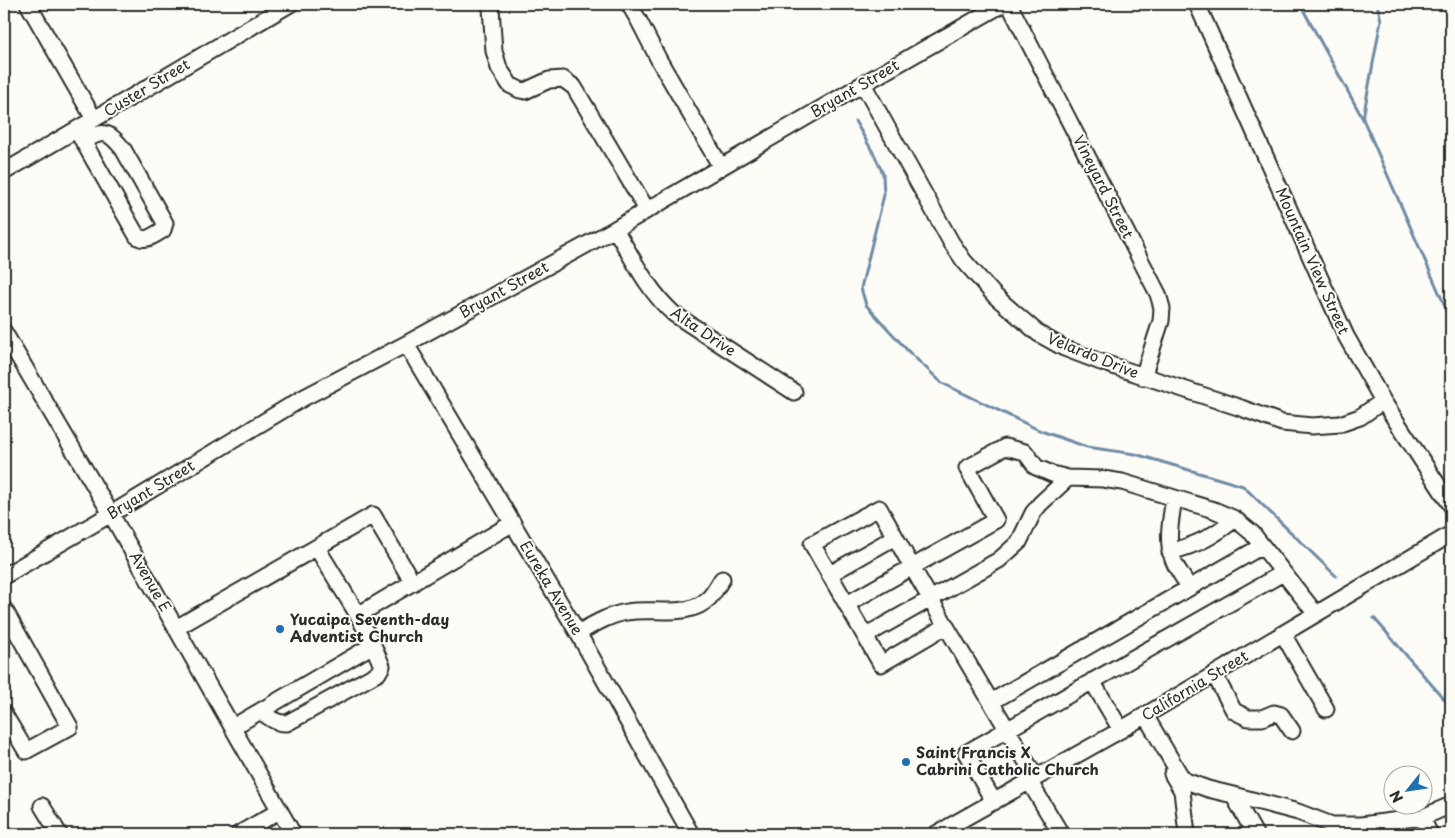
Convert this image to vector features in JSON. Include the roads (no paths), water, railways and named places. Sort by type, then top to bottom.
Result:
[{"type":"street","points":[[28,4],[94,119]]},
{"type":"street","name":"Custer Street","points":[[4,172],[80,136],[94,119],[290,4]]},
{"type":"street","points":[[489,4],[491,8],[494,51],[499,68],[510,85],[525,91],[549,80],[563,79],[574,88],[647,210]]},
{"type":"street","points":[[629,4],[721,167]]},
{"type":"street","name":"Bryant Street","points":[[4,576],[112,514],[303,398],[406,344],[615,229],[1003,4]]},
{"type":"street","name":"Vineyard Street","points":[[1009,4],[1158,294],[1162,308],[1161,321],[1143,376]]},
{"type":"street","name":"Mountain View Street","points":[[1196,4],[1346,336],[1383,401],[1451,505]]},
{"type":"street","name":"Velardo Drive","points":[[863,84],[951,242],[964,261],[995,296],[1039,334],[1064,348],[1098,361],[1282,423],[1312,426],[1340,424],[1360,417],[1383,401]]},
{"type":"street","points":[[104,133],[116,141],[123,149],[165,223],[163,230],[145,239],[140,239],[137,236],[80,136],[104,133]]},
{"type":"street","name":"Alta Drive","points":[[615,229],[650,288],[674,314],[794,392]]},
{"type":"street","name":"Avenue E","points":[[5,336],[112,514],[293,834]]},
{"type":"street","name":"Eureka Avenue","points":[[406,344],[578,634],[691,834]]},
{"type":"street","points":[[847,604],[996,520],[967,468],[1005,447],[1025,452],[1036,467],[1052,474],[1068,478],[1103,479],[1122,482],[1214,510],[1235,519],[1252,533],[1316,614]]},
{"type":"street","points":[[864,636],[999,560],[1019,542],[1032,513],[1068,478]]},
{"type":"street","points":[[1174,498],[1169,532],[1170,552],[1190,588]]},
{"type":"street","points":[[946,626],[880,664],[812,544],[879,508],[1007,730],[1061,834]]},
{"type":"street","points":[[176,628],[373,515],[413,583]]},
{"type":"street","points":[[1170,552],[1198,543],[1235,519]]},
{"type":"street","points":[[358,615],[513,523]]},
{"type":"street","name":"California Street","points":[[936,834],[1121,730],[1451,534]]},
{"type":"street","points":[[830,574],[895,537]]},
{"type":"street","points":[[991,702],[1262,546]]},
{"type":"street","points":[[260,711],[274,721],[282,724],[287,723],[378,673],[382,666],[358,615],[312,551]]},
{"type":"street","points":[[994,802],[966,753],[1283,573]]},
{"type":"street","points":[[578,634],[600,620],[629,611],[661,612],[683,610],[692,607],[709,598],[722,579]]},
{"type":"street","points":[[4,609],[70,727],[26,751],[4,714]]},
{"type":"street","points":[[1283,634],[1326,709]]},
{"type":"street","points":[[233,727],[373,645]]},
{"type":"street","points":[[1214,674],[1234,711],[1248,718],[1262,718],[1274,713],[1281,715],[1292,731]]},
{"type":"street","points":[[1092,682],[1121,730]]},
{"type":"street","points":[[1142,717],[1183,780],[1208,789],[1298,812],[1335,829],[1421,817],[1451,805]]},
{"type":"street","points":[[1142,717],[1182,791],[1187,834]]},
{"type":"street","points":[[1185,806],[1196,796],[1208,789]]},
{"type":"street","points":[[1233,794],[1255,834]]},
{"type":"street","points":[[42,806],[59,834]]},
{"type":"street","points":[[239,834],[279,811]]},
{"type":"street","points":[[1421,817],[1430,834]]},
{"type":"waterway","points":[[1300,4],[1363,119],[1451,318]]},
{"type":"waterway","points":[[1363,118],[1381,20],[1377,4]]},
{"type":"waterway","points":[[855,121],[883,174],[884,195],[861,288],[866,305],[909,352],[942,383],[1041,431],[1087,447],[1135,454],[1243,486],[1336,576]]},
{"type":"waterway","points":[[1374,618],[1451,707]]},
{"type":"place","name":"Yucaipa Seventh-day Adventist Church","points":[[280,629]]},
{"type":"place","name":"Saint Francis X Cabrini Catholic Church","points":[[906,762]]}]
